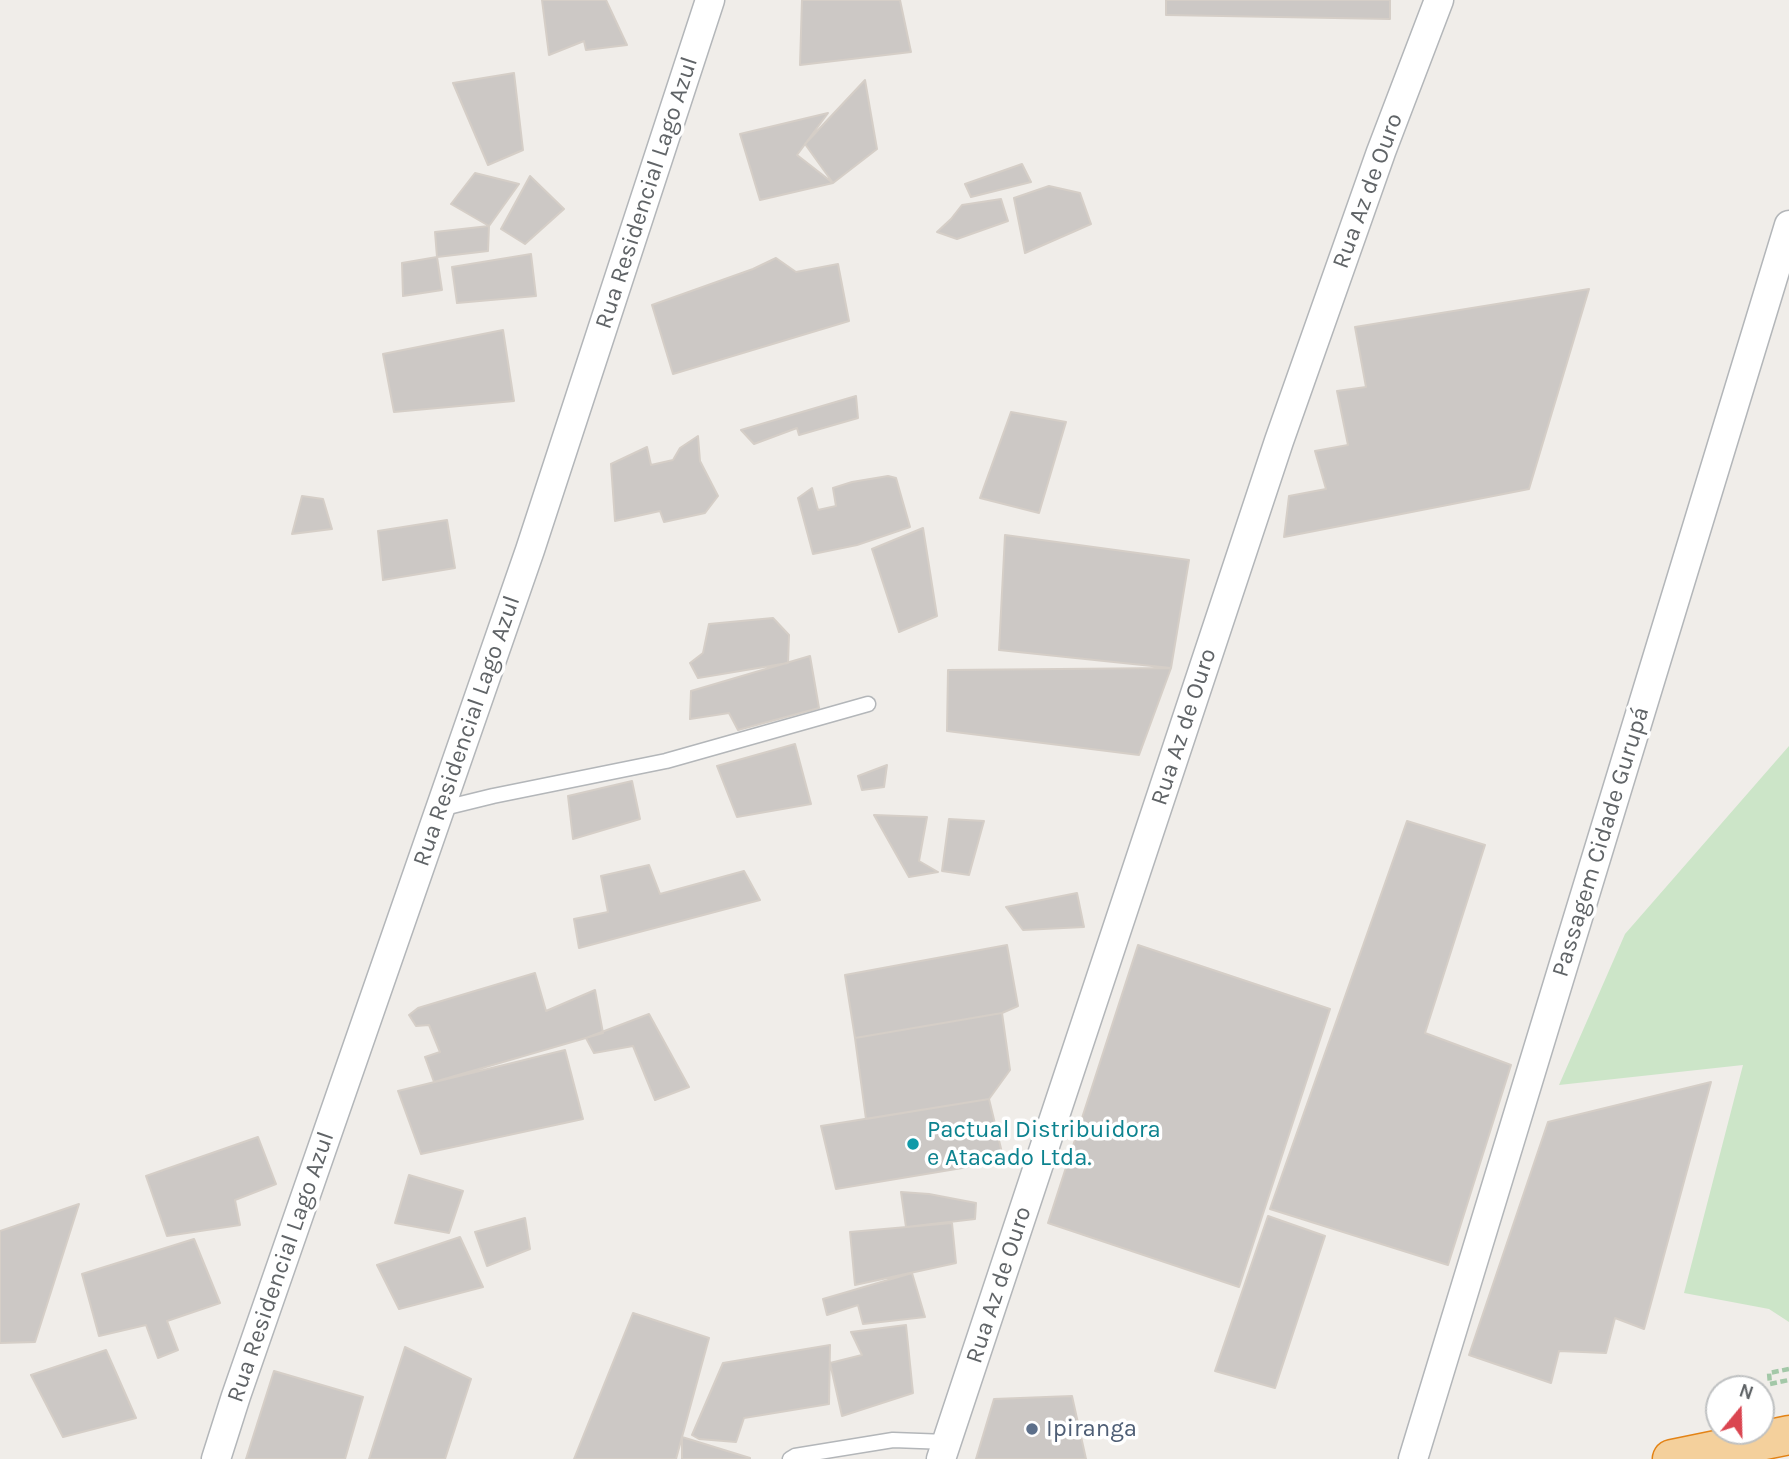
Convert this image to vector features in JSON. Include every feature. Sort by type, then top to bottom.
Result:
[{"type":"highway","points":[[1672,1459],[1783,1437]]},
{"type":"street","name":"Rua Residencial Lago Azul","points":[[216,1459],[530,550],[710,0]]},
{"type":"street","name":"Rua Az de Ouro","points":[[944,1450],[1279,441],[1381,152],[1439,0]]},
{"type":"street","name":"Passagem Cidade Gurupá","points":[[1413,1459],[1789,225]]},
{"type":"lane","points":[[440,809],[666,761],[868,704]]},
{"type":"lane","points":[[790,1459],[795,1456],[858,1452],[892,1440],[944,1450]]},
{"type":"path","points":[[1789,1369],[1769,1373],[1770,1384],[1789,1380]]},
{"type":"green space","points":[[1789,746],[1789,1322],[1769,1309],[1684,1293],[1743,1065],[1559,1085],[1625,934]]},
{"type":"building","points":[[542,0],[606,0],[627,45],[586,50],[584,41],[549,55]]},
{"type":"building","points":[[802,0],[900,0],[911,52],[800,65]]},
{"type":"building","points":[[1166,0],[1390,0],[1390,19],[1166,15]]},
{"type":"building","points":[[514,73],[523,150],[488,165],[453,83]]},
{"type":"building","points":[[865,80],[877,149],[833,183],[805,144]]},
{"type":"building","points":[[828,113],[797,155],[833,183],[760,200],[740,134]]},
{"type":"building","points":[[1022,164],[1031,182],[971,197],[965,184]]},
{"type":"building","points":[[475,173],[519,184],[489,226],[451,204]]},
{"type":"building","points":[[530,176],[564,209],[525,244],[501,229]]},
{"type":"building","points":[[1049,186],[1080,193],[1091,224],[1025,253],[1014,198]]},
{"type":"building","points":[[1001,199],[1008,221],[957,239],[937,232],[962,205]]},
{"type":"building","points":[[489,226],[488,251],[437,257],[435,232]]},
{"type":"building","points":[[531,254],[536,296],[457,303],[452,267]]},
{"type":"building","points":[[437,257],[442,290],[403,296],[402,263]]},
{"type":"building","points":[[776,258],[796,272],[838,264],[849,321],[673,374],[652,305],[753,269]]},
{"type":"building","points":[[1589,289],[1529,489],[1284,537],[1289,496],[1326,489],[1315,451],[1348,445],[1337,391],[1366,387],[1355,327]]},
{"type":"building","points":[[503,330],[514,401],[394,412],[383,354]]},
{"type":"building","points":[[856,396],[858,418],[799,435],[797,428],[754,444],[741,430]]},
{"type":"building","points":[[1011,412],[1066,422],[1039,513],[980,498]]},
{"type":"building","points":[[698,436],[700,461],[718,496],[705,513],[664,522],[660,511],[615,521],[611,464],[647,447],[651,465],[673,460],[680,448]]},
{"type":"building","points":[[888,476],[896,478],[910,527],[857,545],[813,554],[798,498],[812,488],[818,510],[836,506],[833,488]]},
{"type":"building","points":[[302,496],[323,499],[332,529],[292,534]]},
{"type":"building","points":[[447,520],[455,568],[383,580],[378,531]]},
{"type":"building","points":[[923,528],[937,616],[899,632],[872,549]]},
{"type":"building","points":[[1005,535],[1189,560],[1171,668],[999,650]]},
{"type":"building","points":[[773,618],[789,635],[788,663],[698,678],[690,663],[703,653],[709,624]]},
{"type":"building","points":[[810,656],[819,708],[738,730],[729,713],[690,719],[691,691]]},
{"type":"building","points":[[1171,668],[1139,755],[947,731],[948,670]]},
{"type":"building","points":[[795,744],[811,804],[737,817],[717,766]]},
{"type":"building","points":[[887,765],[884,787],[862,790],[858,776]]},
{"type":"building","points":[[632,781],[640,819],[573,839],[568,796]]},
{"type":"building","points":[[874,815],[927,817],[919,861],[938,872],[909,877]]},
{"type":"building","points":[[949,819],[984,821],[969,875],[942,871]]},
{"type":"building","points":[[1407,821],[1485,845],[1425,1033],[1511,1065],[1448,1265],[1270,1209]]},
{"type":"building","points":[[649,865],[660,894],[744,871],[760,900],[579,948],[574,919],[608,912],[601,876]]},
{"type":"building","points":[[1077,893],[1084,927],[1023,930],[1006,907]]},
{"type":"building","points":[[1007,945],[1018,1006],[1002,1013],[855,1038],[845,975]]},
{"type":"building","points":[[1138,945],[1330,1009],[1239,1287],[1048,1223]]},
{"type":"building","points":[[535,973],[546,1011],[595,990],[603,1033],[434,1082],[425,1057],[440,1052],[429,1025],[416,1026],[409,1015],[418,1008]]},
{"type":"building","points":[[1002,1013],[1010,1070],[989,1099],[866,1119],[855,1038]]},
{"type":"building","points":[[649,1014],[689,1087],[655,1100],[633,1046],[594,1053],[586,1038]]},
{"type":"building","points":[[565,1050],[583,1119],[421,1154],[398,1091]]},
{"type":"building","points":[[1711,1082],[1644,1329],[1615,1318],[1606,1353],[1559,1351],[1551,1383],[1469,1355],[1548,1122]]},
{"type":"building","name":"Pactual Distribuidora e Atacado Ltda.","points":[[989,1099],[1004,1161],[836,1189],[821,1126]]},
{"type":"building","points":[[258,1137],[276,1184],[235,1200],[240,1225],[167,1236],[146,1176]]},
{"type":"building","points":[[409,1175],[463,1191],[449,1233],[395,1223]]},
{"type":"building","points":[[901,1192],[976,1203],[975,1219],[906,1227]]},
{"type":"building","points":[[79,1204],[35,1342],[0,1343],[0,1231]]},
{"type":"building","points":[[1268,1216],[1325,1236],[1275,1388],[1215,1371]]},
{"type":"building","points":[[525,1218],[530,1249],[487,1266],[475,1232]]},
{"type":"building","points":[[952,1223],[956,1263],[855,1285],[850,1232]]},
{"type":"building","points":[[460,1237],[483,1287],[399,1309],[377,1265]]},
{"type":"building","points":[[194,1239],[220,1303],[167,1321],[178,1350],[158,1358],[146,1325],[99,1336],[82,1274]]},
{"type":"building","points":[[912,1273],[925,1317],[863,1324],[858,1305],[827,1315],[823,1299]]},
{"type":"building","points":[[633,1313],[709,1338],[676,1459],[574,1459]]},
{"type":"building","points":[[906,1325],[913,1393],[842,1416],[830,1363],[862,1355],[851,1332]]},
{"type":"building","points":[[830,1345],[829,1404],[744,1418],[736,1442],[699,1439],[692,1435],[723,1363]]},
{"type":"building","points":[[405,1347],[471,1379],[445,1459],[369,1459]]},
{"type":"building","points":[[106,1350],[136,1418],[63,1437],[31,1375]]},
{"type":"building","points":[[274,1371],[363,1397],[345,1459],[246,1459]]},
{"type":"building","name":"Ipiranga","points":[[1072,1396],[1086,1459],[976,1459],[994,1399]]},
{"type":"building","points":[[682,1437],[750,1458],[750,1459],[682,1459]]},
{"type":"place","name":"Pactual Distribuidora e Atacado Ltda.","points":[[913,1144]]},
{"type":"place","name":"Ipiranga","points":[[1032,1429]]}]
